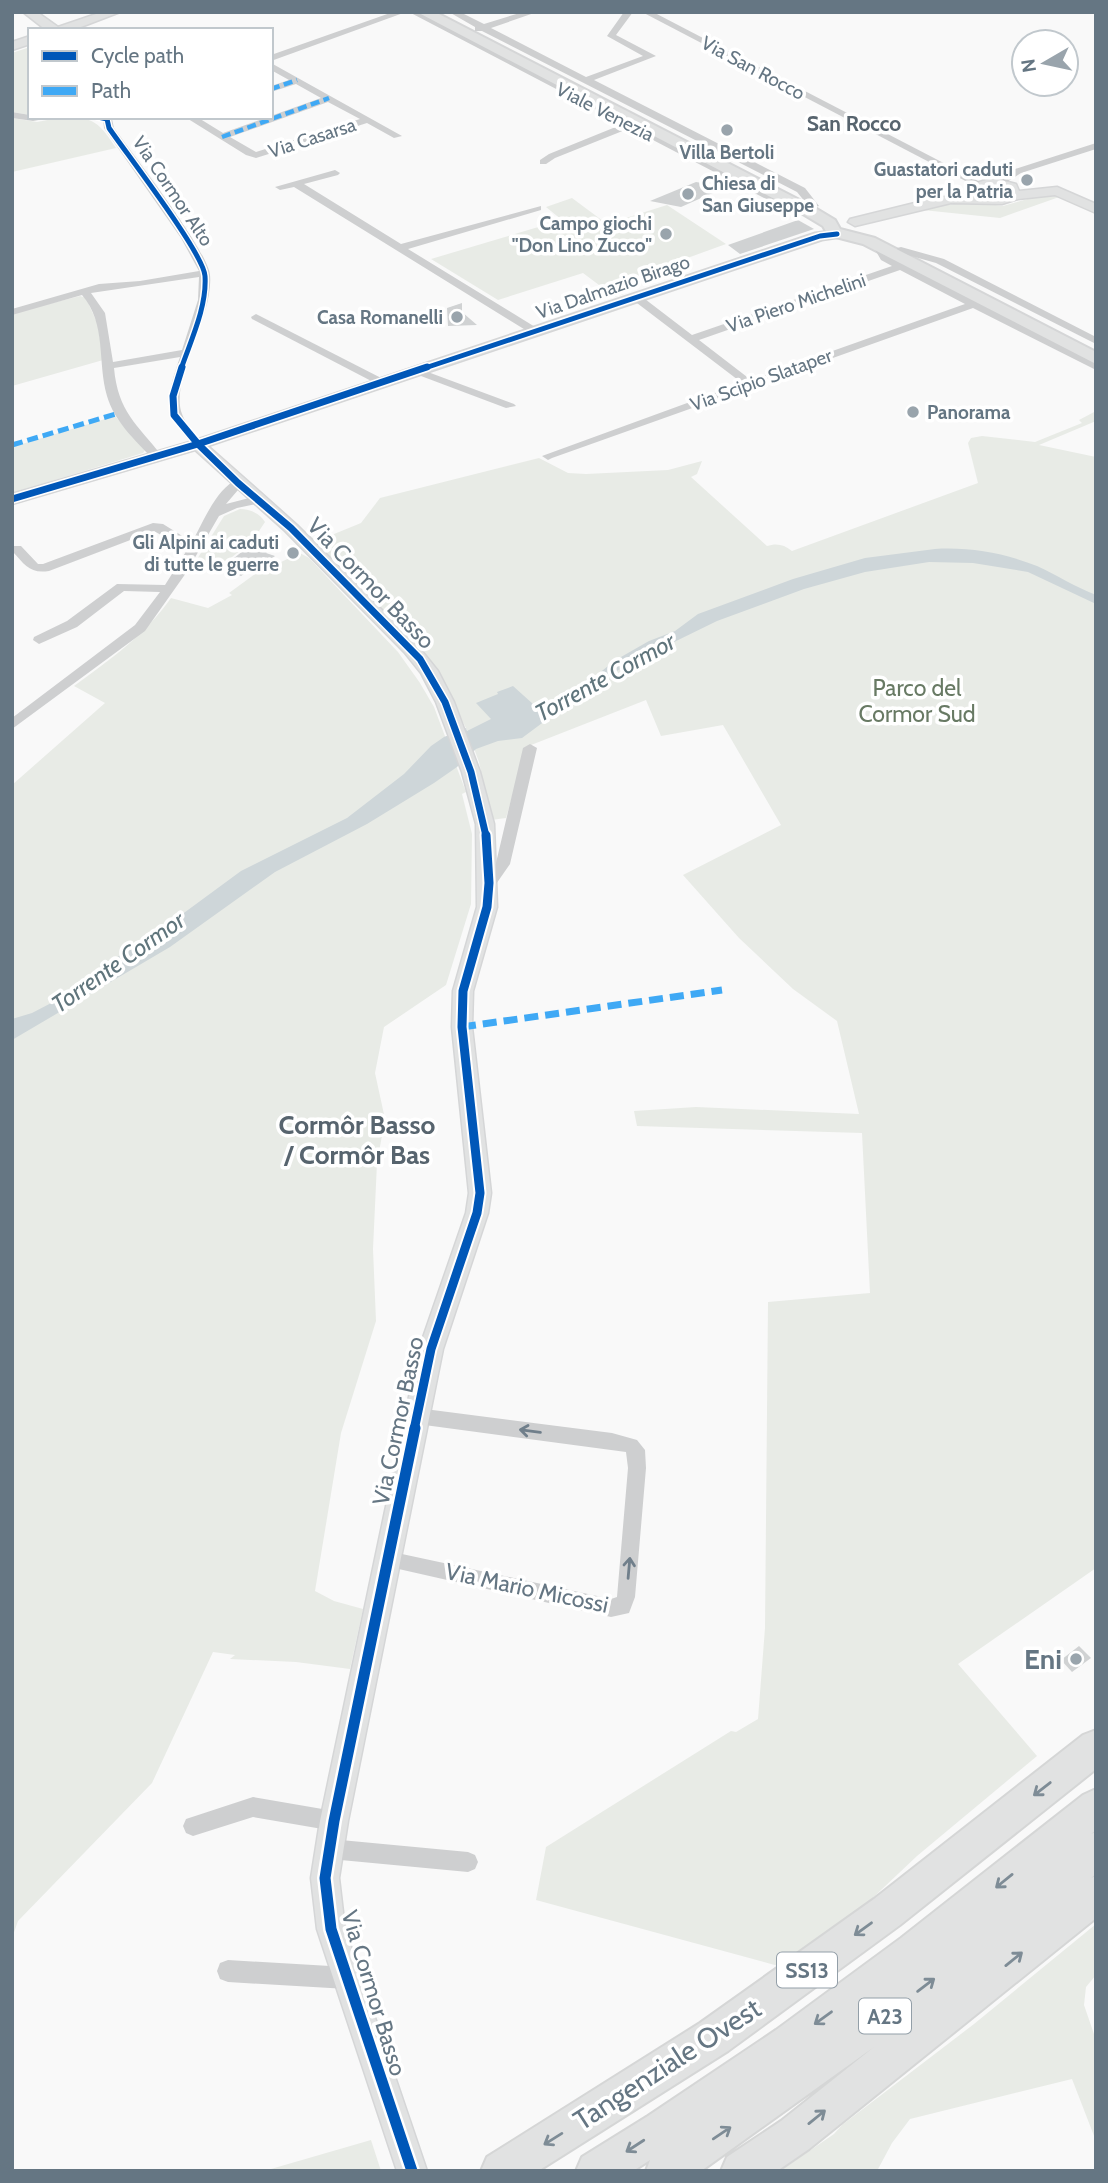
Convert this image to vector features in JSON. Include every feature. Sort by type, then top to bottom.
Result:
[{"type":"highway","name":"Tangenziale Ovest","points":[[501,2171],[714,2037],[887,1912],[1096,1747]]},
{"type":"highway","name":"A23","points":[[596,2171],[738,2080],[958,1918],[1096,1807]]},
{"type":"highway","name":"A23","points":[[666,2171],[759,2108],[932,1981],[1096,1850]]},
{"type":"highway","points":[[741,2171],[795,2135],[1096,1894]]},
{"type":"main road","name":"Viale Venezia","points":[[424,12],[807,206]]},
{"type":"main road","name":"Viale Venezia","points":[[439,12],[479,29],[901,258],[1096,349]]},
{"type":"main road","name":"Viale Venezia","points":[[846,227],[1096,359]]},
{"type":"street","points":[[29,12],[51,28]]},
{"type":"street","points":[[67,28],[114,12]]},
{"type":"street","points":[[273,57],[402,12]]},
{"type":"street","name":"Viale Venezia","points":[[413,12],[768,197],[807,206]]},
{"type":"street","name":"Viale Venezia","points":[[453,12],[479,29],[586,80],[801,190],[807,206]]},
{"type":"street","points":[[479,29],[533,12]]},
{"type":"street","points":[[586,80],[651,56],[612,37],[611,32],[629,12]]},
{"type":"street","name":"Via San Rocco","points":[[646,12],[994,187]]},
{"type":"street","name":"Via Casarsa","points":[[273,67],[397,136]]},
{"type":"street","points":[[273,88],[297,80]]},
{"type":"street","name":"Via Casarsa","points":[[273,118],[329,98]]},
{"type":"street","name":"Via Cormor Alto","points":[[105,119],[186,238],[205,273],[204,300],[172,406],[180,424],[198,444],[257,500]]},
{"type":"street","points":[[194,119],[222,137]]},
{"type":"street","name":"Via Casarsa","points":[[222,137],[271,119]]},
{"type":"street","name":"Via Casarsa","points":[[222,137],[256,155],[368,120]]},
{"type":"street","points":[[543,162],[630,125]]},
{"type":"street","points":[[994,187],[1018,171],[1096,146]]},
{"type":"street","points":[[280,187],[335,173]]},
{"type":"street","points":[[295,183],[536,332]]},
{"type":"street","points":[[994,187],[1064,193],[1096,209]]},
{"type":"street","name":"Via Dalmazio Birago","points":[[12,499],[198,444],[912,205],[962,197],[994,187]]},
{"type":"street","points":[[399,248],[537,208]]},
{"type":"street","name":"Viale Venezia","points":[[878,246],[885,258],[940,261],[1096,341]]},
{"type":"street","name":"Viale Venezia","points":[[901,258],[974,304],[1096,367]]},
{"type":"street","name":"Via Piero Michelini","points":[[691,339],[901,258]]},
{"type":"street","name":"Via Cormor Alto","points":[[12,312],[99,287],[140,284],[205,273]]},
{"type":"street","points":[[85,292],[99,313],[112,394],[119,413],[156,456]]},
{"type":"street","points":[[637,298],[750,384]]},
{"type":"street","name":"Via Scipio Slataper","points":[[548,456],[974,304]]},
{"type":"street","points":[[256,317],[383,383]]},
{"type":"street","points":[[109,366],[187,352]]},
{"type":"street","points":[[417,371],[510,406]]},
{"type":"street","points":[[12,725],[140,628],[169,589],[223,499],[238,483]]},
{"type":"street","points":[[216,513],[233,505],[257,500]]},
{"type":"street","name":"Via Cormor Basso","points":[[257,500],[290,528],[411,649],[429,671],[446,702],[485,824],[489,883],[487,907],[463,991],[462,1027],[480,1193],[477,1213],[431,1349],[334,1821],[325,1878],[331,1929],[412,2171]]},
{"type":"street","points":[[17,549],[35,568],[45,568],[159,527],[194,549]]},
{"type":"street","points":[[39,640],[72,624],[121,587],[169,589]]},
{"type":"street","name":"Via Cormor Basso","points":[[489,883],[503,864],[530,748]]},
{"type":"street","name":"Via Mario Micossi","points":[[388,1559],[611,1608],[622,1607],[626,1597],[637,1468],[636,1450],[631,1445],[417,1416]]},
{"type":"street","points":[[193,1826],[253,1807],[334,1821]]},
{"type":"street","points":[[330,1849],[468,1862]]},
{"type":"street","name":"Via Cormor Basso","points":[[228,1971],[347,1978]]},
{"type":"green space","points":[[28,48],[28,115],[12,112],[12,53]]},
{"type":"green space","points":[[12,118],[37,122],[53,119],[89,120],[100,127],[116,148],[12,172]]},
{"type":"green space","points":[[1045,194],[1062,196],[1000,218],[913,209],[972,202],[1003,206]]},
{"type":"green space","points":[[572,198],[607,224],[667,205],[726,244],[613,285],[624,294],[615,297],[583,273],[498,300],[431,259],[562,220],[546,207]]},
{"type":"green space","points":[[80,296],[86,298],[98,325],[103,360],[12,386],[12,313]]},
{"type":"green space","name":"Parco del Cormor Sud","points":[[1096,411],[1096,421],[1039,445],[1096,457],[1096,1568],[958,1664],[1037,1756],[917,1856],[806,1961],[793,1970],[536,1900],[546,1847],[731,1731],[736,1732],[758,1719],[765,1628],[768,1302],[870,1293],[862,1133],[637,1126],[634,1111],[696,1107],[859,1114],[837,1021],[793,989],[739,938],[683,875],[781,825],[723,725],[661,736],[646,700],[526,747],[506,818],[491,820],[479,762],[468,732],[437,672],[295,525],[317,541],[361,523],[380,498],[539,458],[568,473],[586,474],[668,470],[702,461],[697,474],[691,477],[767,546],[780,545],[792,551],[978,483],[968,443],[971,438],[982,436],[1035,442],[1082,423],[1079,420]]},
{"type":"green space","points":[[115,416],[145,450],[143,453],[12,493],[12,447]]},
{"type":"green space","points":[[240,509],[254,512],[265,522],[253,540],[226,562],[221,560],[216,563],[194,564],[224,516]]},
{"type":"green space","points":[[300,553],[309,558],[398,652],[420,683],[434,707],[466,792],[462,794],[472,834],[471,904],[446,985],[384,1027],[375,1073],[385,1119],[377,1163],[373,1249],[376,1321],[341,1433],[315,1591],[334,1601],[363,1609],[350,1669],[296,1662],[230,1659],[235,1655],[213,1652],[152,1783],[18,1921],[12,1938],[12,785],[105,703],[74,686],[139,635],[171,598],[208,608],[232,595],[229,593],[273,561],[279,563]]},
{"type":"green space","points":[[1096,1924],[1096,1975],[1086,1987],[1084,2005],[1096,2040],[1096,2141],[1072,2079],[910,2119],[892,2143],[877,2171],[780,2171],[834,2134]]},
{"type":"green space","points":[[371,2140],[381,2171],[264,2171]]},
{"type":"water","name":"Torrente Cormor","points":[[935,549],[974,550],[1025,561],[1096,595],[1096,604],[1028,572],[973,563],[929,562],[865,572],[804,589],[717,621],[625,666],[592,686],[522,738],[498,741],[476,749],[434,783],[367,824],[275,872],[170,947],[12,1040],[12,1019],[32,1013],[57,1000],[85,977],[158,932],[241,871],[347,818],[404,774],[431,746],[444,737],[466,728],[467,731],[491,719],[476,703],[513,686],[543,713],[567,700],[614,661],[649,641],[675,631],[698,614],[793,579],[865,558]]},
{"type":"building","name":"Chiesa di San Giuseppe","points":[[696,182],[726,187],[681,207],[650,201]]},
{"type":"building","points":[[798,220],[814,229],[740,254],[728,245]]},
{"type":"building","name":"Casa Romanelli","points":[[462,303],[462,312],[477,325],[448,326],[447,308]]},
{"type":"building","points":[[253,543],[270,549],[266,553],[275,556],[256,571],[251,569],[241,576],[227,570],[229,562]]},
{"type":"building","name":"Eni","points":[[1079,1646],[1091,1658],[1072,1672],[1061,1660]]},
{"type":"marked path","points":[[273,88],[297,80]]},
{"type":"marked path","points":[[273,118],[329,98]]},
{"type":"marked path","points":[[222,137],[271,119]]},
{"type":"marked path","points":[[12,445],[119,413]]},
{"type":"marked path","points":[[462,1027],[722,990]]},
{"type":"cycle path","points":[[107,119],[109,128],[186,238],[205,273],[203,300],[173,396],[174,415],[198,444],[238,483],[291,528],[420,659],[445,702],[471,772],[485,824],[489,883],[487,907],[463,991],[462,1027],[480,1193],[477,1213],[431,1349],[334,1821],[325,1878],[331,1929],[412,2171]]},
{"type":"cycle path","points":[[12,499],[198,444],[820,236],[837,234]]},
{"type":"place","name":"Villa Bertoli","points":[[727,130]]},
{"type":"place","name":"Guastatori caduti per la Patria","points":[[1027,180]]},
{"type":"place","name":"Chiesa di San Giuseppe","points":[[688,194]]},
{"type":"place","name":"Campo giochi \"Don Lino Zucco\"","points":[[666,234]]},
{"type":"place","name":"Casa Romanelli","points":[[457,317]]},
{"type":"place","name":"Panorama","points":[[913,412]]},
{"type":"place","name":"Gli Alpini ai caduti di tutte le guerre","points":[[293,553]]},
{"type":"place","name":"Eni","points":[[1076,1659]]},
{"type":"district","name":"San Rocco","points":[[854,123]]},
{"type":"district","name":"Cormôr Basso / Cormôr Bas","points":[[357,1140]]}]
